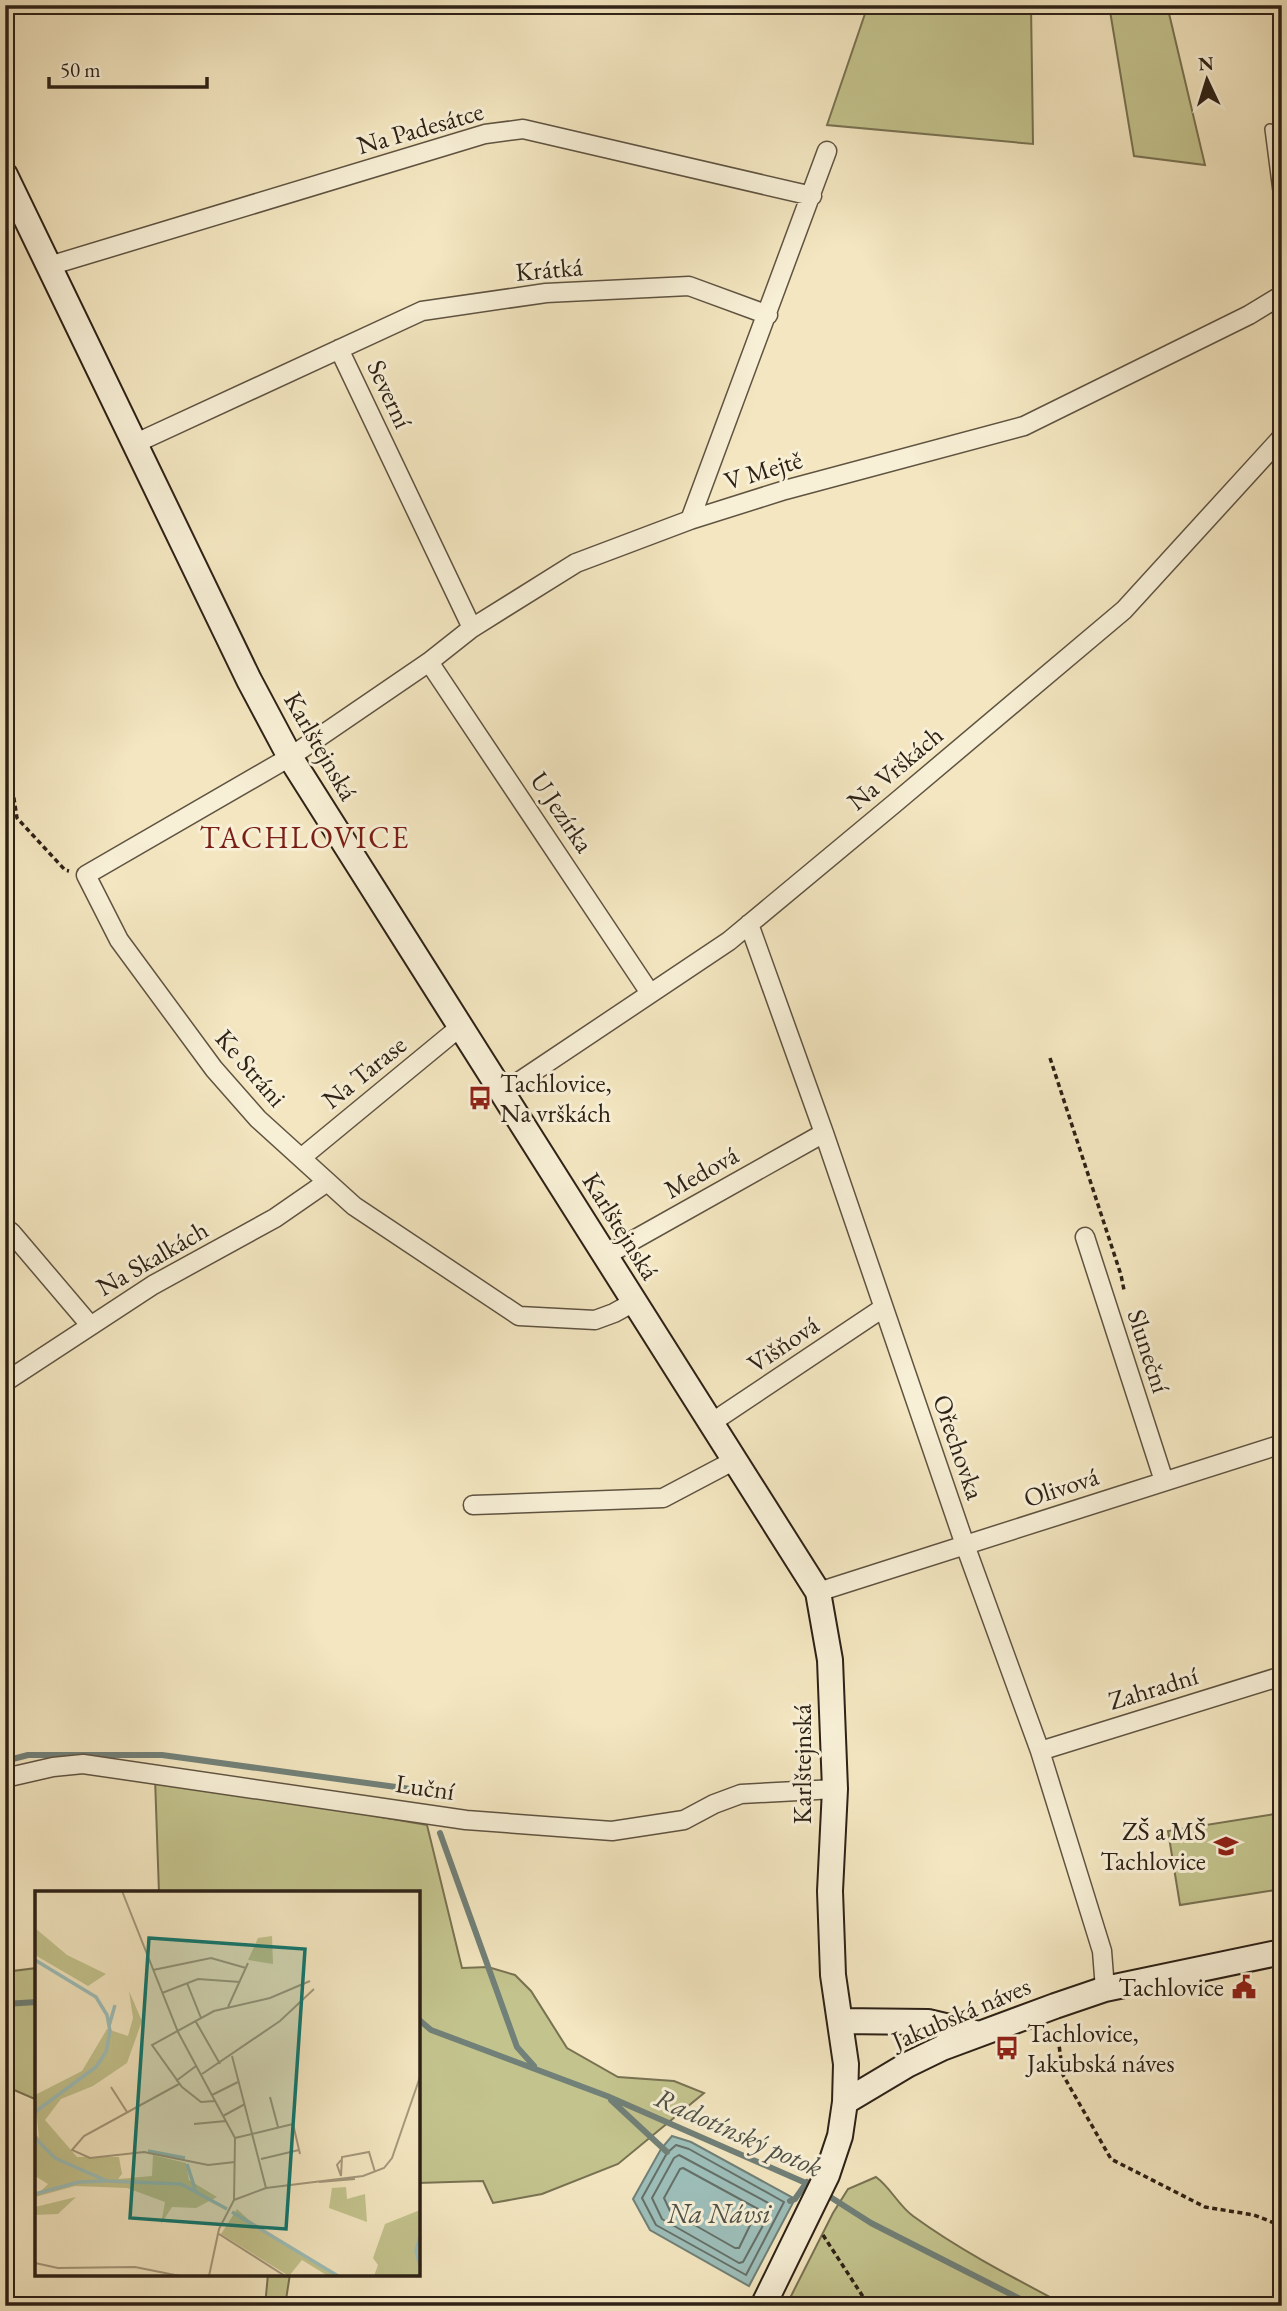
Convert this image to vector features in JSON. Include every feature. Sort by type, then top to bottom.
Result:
[{"type":"main road","name":"Karlštejnská","points":[[5,175],[249,680],[290,757],[818,1592],[830,1660],[835,1789],[830,1891],[833,1975],[846,2064],[845,2102],[841,2136],[827,2175],[763,2306]]},
{"type":"main road","name":"Jakubská náves","points":[[845,2102],[907,2065],[979,2034],[1055,2006],[1105,1989],[1282,1952]]},
{"type":"main road","points":[[840,2021],[928,2022],[979,2034]]},
{"type":"street","name":"Na Padesátce","points":[[49,266],[485,134],[523,129],[812,196]]},
{"type":"street","points":[[690,520],[827,151]]},
{"type":"street","name":"Krátká","points":[[339,349],[422,311],[546,293],[689,286],[768,315]]},
{"type":"street","name":"V Mejtě","points":[[290,757],[429,662],[472,628],[576,564],[690,520],[785,490],[1024,426],[1249,316],[1282,295]]},
{"type":"street","name":"Severní","points":[[134,444],[339,349],[472,628]]},
{"type":"street","name":"Na Vrškách","points":[[502,1093],[729,941],[1124,610],[1282,437]]},
{"type":"street","name":"U Jezírka","points":[[429,662],[650,993]]},
{"type":"street","points":[[86,875],[290,757]]},
{"type":"street","name":"Ke Stráni","points":[[86,875],[119,940],[214,1069],[258,1119],[354,1206],[519,1316],[595,1320],[634,1302]]},
{"type":"street","name":"Ořechovka","points":[[749,924],[824,1133],[965,1545],[1040,1751],[1102,1951],[1105,1989]]},
{"type":"street","name":"Na Tarase","points":[[301,1158],[460,1027]]},
{"type":"street","name":"Medová","points":[[605,1256],[824,1133]]},
{"type":"street","name":"Na Skalkách","points":[[5,1382],[153,1285],[275,1218],[327,1182]]},
{"type":"street","points":[[11,1232],[90,1325]]},
{"type":"street","name":"Sluneční","points":[[1085,1237],[1164,1481]]},
{"type":"street","name":"Višňová","points":[[711,1423],[883,1308]]},
{"type":"street","name":"Olivová","points":[[818,1592],[1281,1444]]},
{"type":"street","points":[[472,1506],[663,1499],[735,1460]]},
{"type":"street","name":"Zahradní","points":[[1040,1751],[1282,1676]]},
{"type":"street","name":"Luční","points":[[5,1778],[54,1767],[83,1764],[466,1820],[612,1831],[684,1820],[714,1804],[741,1794],[835,1789]]},
{"type":"lane","points":[[1270,129],[1282,222]]},
{"type":"path","points":[[5,713],[17,818],[65,870],[86,875]]},
{"type":"path","points":[[1055,2006],[1063,2075],[1111,2159],[1205,2207],[1254,2215],[1282,2226]]},
{"type":"path","points":[[811,2209],[869,2306]]},
{"type":"green space","points":[[868,5],[1031,5],[1033,144],[827,125]]},
{"type":"green space","points":[[1109,5],[1167,5],[1205,165],[1134,156]]},
{"type":"green space","points":[[155,1778],[427,1825],[462,1968],[488,1967],[515,1975],[531,1991],[567,2048],[618,2077],[674,2081],[704,2093],[618,2164],[542,2194],[493,2203],[483,2181],[420,2183],[420,1891],[159,1891]]},
{"type":"green space","name":"ZŠ a MŠ Tachlovice","points":[[1275,1814],[1282,1859],[1282,1889],[1180,1905],[1168,1831]]},
{"type":"green space","points":[[35,1968],[35,2099],[5,2086],[5,1972]]},
{"type":"green space","points":[[876,2177],[908,2212],[931,2229],[988,2264],[1067,2306],[786,2306],[848,2189]]},
{"type":"green space","points":[[268,2276],[290,2276],[285,2306],[265,2306]]},
{"type":"water","name":"Na Návsi","points":[[672,2136],[691,2142],[795,2199],[749,2286],[650,2230],[633,2199],[661,2149]]},
{"type":"waterway","points":[[5,1761],[28,1755],[162,1755],[418,1790]]},
{"type":"waterway","points":[[440,1833],[517,2047],[534,2066]]},
{"type":"waterway","name":"Radotínský potok","points":[[5,2004],[35,2002]]},
{"type":"waterway","name":"Radotínský potok","points":[[420,2021],[431,2030],[607,2096],[815,2187]]},
{"type":"waterway","points":[[611,2100],[667,2152]]},
{"type":"waterway","points":[[790,2201],[795,2199],[807,2182]]},
{"type":"waterway","name":"Radotínský potok","points":[[824,2193],[871,2223],[1034,2306]]},
{"type":"place","name":"Tachlovice, Na vrškách","points":[[480,1098]]},
{"type":"place","name":"ZŠ a MŠ Tachlovice","points":[[1226,1846]]},
{"type":"place","name":"Tachlovice","points":[[1244,1987]]},
{"type":"place","name":"Tachlovice, Jakubská náves","points":[[1007,2048]]},
{"type":"district","name":"TACHLOVICE","points":[[305,837]]}]
